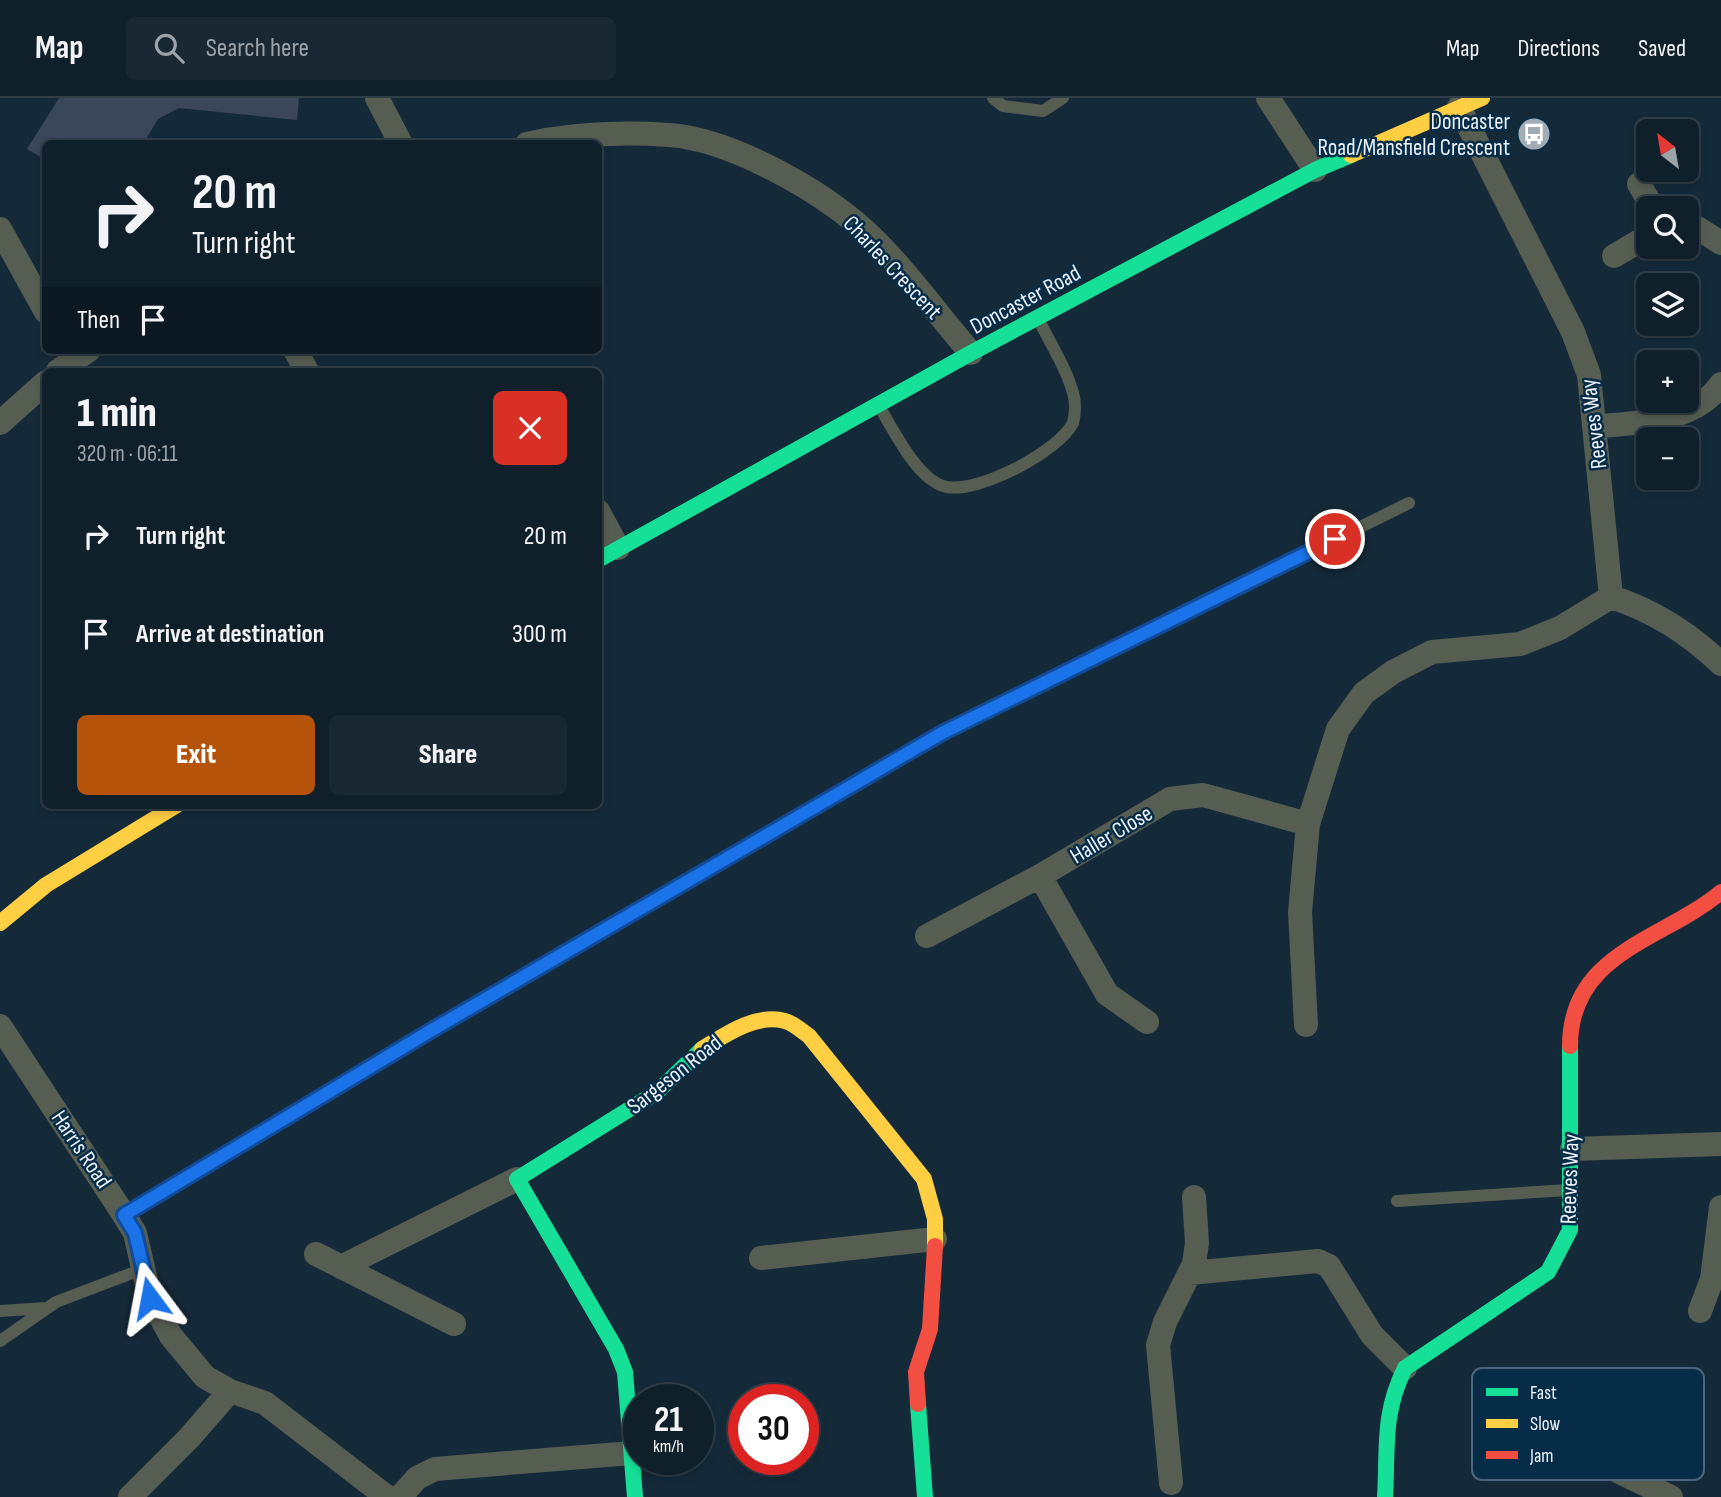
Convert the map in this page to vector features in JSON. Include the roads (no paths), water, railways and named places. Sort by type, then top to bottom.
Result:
[{"type":"street","points":[[377,98],[399,140]]},
{"type":"street","points":[[1268,98],[1315,170]]},
{"type":"street","name":"Doncaster Road","points":[[608,554],[971,353],[1315,170],[1470,103]]},
{"type":"street","name":"Reeves Way","points":[[1470,103],[1573,332],[1589,375],[1611,597]]},
{"type":"street","name":"Charles Crescent","points":[[543,140],[555,137],[671,135],[729,150],[783,174],[830,202],[865,230],[971,353]]},
{"type":"street","points":[[1639,184],[1646,196]]},
{"type":"street","points":[[0,229],[42,305]]},
{"type":"street","points":[[1699,229],[1721,243]]},
{"type":"street","points":[[1614,256],[1636,243]]},
{"type":"street","points":[[1594,427],[1651,421],[1686,412],[1714,394],[1721,384]]},
{"type":"street","points":[[0,422],[42,385]]},
{"type":"street","points":[[602,528],[608,554]]},
{"type":"street","points":[[1306,1025],[1300,912],[1307,824],[1338,729],[1364,693],[1432,652],[1520,644],[1560,628],[1611,597],[1635,605],[1698,641],[1721,664]]},
{"type":"street","name":"Haller Close","points":[[927,936],[1040,876],[1170,799],[1203,794],[1307,824]]},
{"type":"street","points":[[0,923],[46,884],[170,809]]},
{"type":"street","points":[[1040,876],[1107,994],[1147,1023]]},
{"type":"street","name":"Reeves Way","points":[[1385,1497],[1385,1416],[1391,1392],[1405,1368],[1548,1272],[1570,1230],[1570,1025],[1584,992],[1605,966],[1635,942],[1708,903],[1721,892]]},
{"type":"street","name":"Sargeson Road","points":[[517,1179],[657,1092],[694,1054],[731,1031],[762,1020],[786,1021],[809,1036],[924,1179],[935,1219],[935,1276],[930,1329],[916,1372],[925,1497]]},
{"type":"street","name":"Harris Road","points":[[0,1026],[135,1233],[150,1298],[171,1336],[205,1377],[230,1391],[265,1403],[387,1497]]},
{"type":"street","points":[[1572,1149],[1721,1144]]},
{"type":"street","points":[[341,1267],[517,1179],[617,1349],[626,1384]]},
{"type":"street","points":[[1171,1483],[1158,1345],[1165,1322],[1190,1273],[1197,1243],[1194,1197]]},
{"type":"street","points":[[1700,1311],[1712,1279],[1721,1207]]},
{"type":"street","points":[[761,1258],[935,1239]]},
{"type":"street","points":[[316,1254],[454,1324]]},
{"type":"street","points":[[1190,1273],[1318,1261],[1329,1266],[1372,1335],[1405,1368]]},
{"type":"street","points":[[130,1497],[189,1438],[230,1391]]},
{"type":"street","points":[[400,1497],[417,1478],[435,1469],[623,1454]]},
{"type":"street","points":[[634,1475],[635,1497]]},
{"type":"street","points":[[1627,1480],[1644,1491],[1671,1497]]},
{"type":"lane","points":[[993,98],[1003,106],[1043,111],[1063,98]]},
{"type":"lane","points":[[878,404],[919,468],[946,487],[976,485],[1011,471],[1051,446],[1073,423],[1075,404],[1067,378],[1037,318]]},
{"type":"lane","points":[[124,1215],[432,1030],[942,733],[1409,503]]},
{"type":"lane","points":[[1397,1200],[1571,1189]]},
{"type":"lane","points":[[0,1341],[47,1308],[86,1289],[143,1269]]},
{"type":"lane","points":[[0,1311],[47,1308]]},
{"type":"place","name":"Doncaster Road/Mansfield Crescent","points":[[1534,134]]}]
